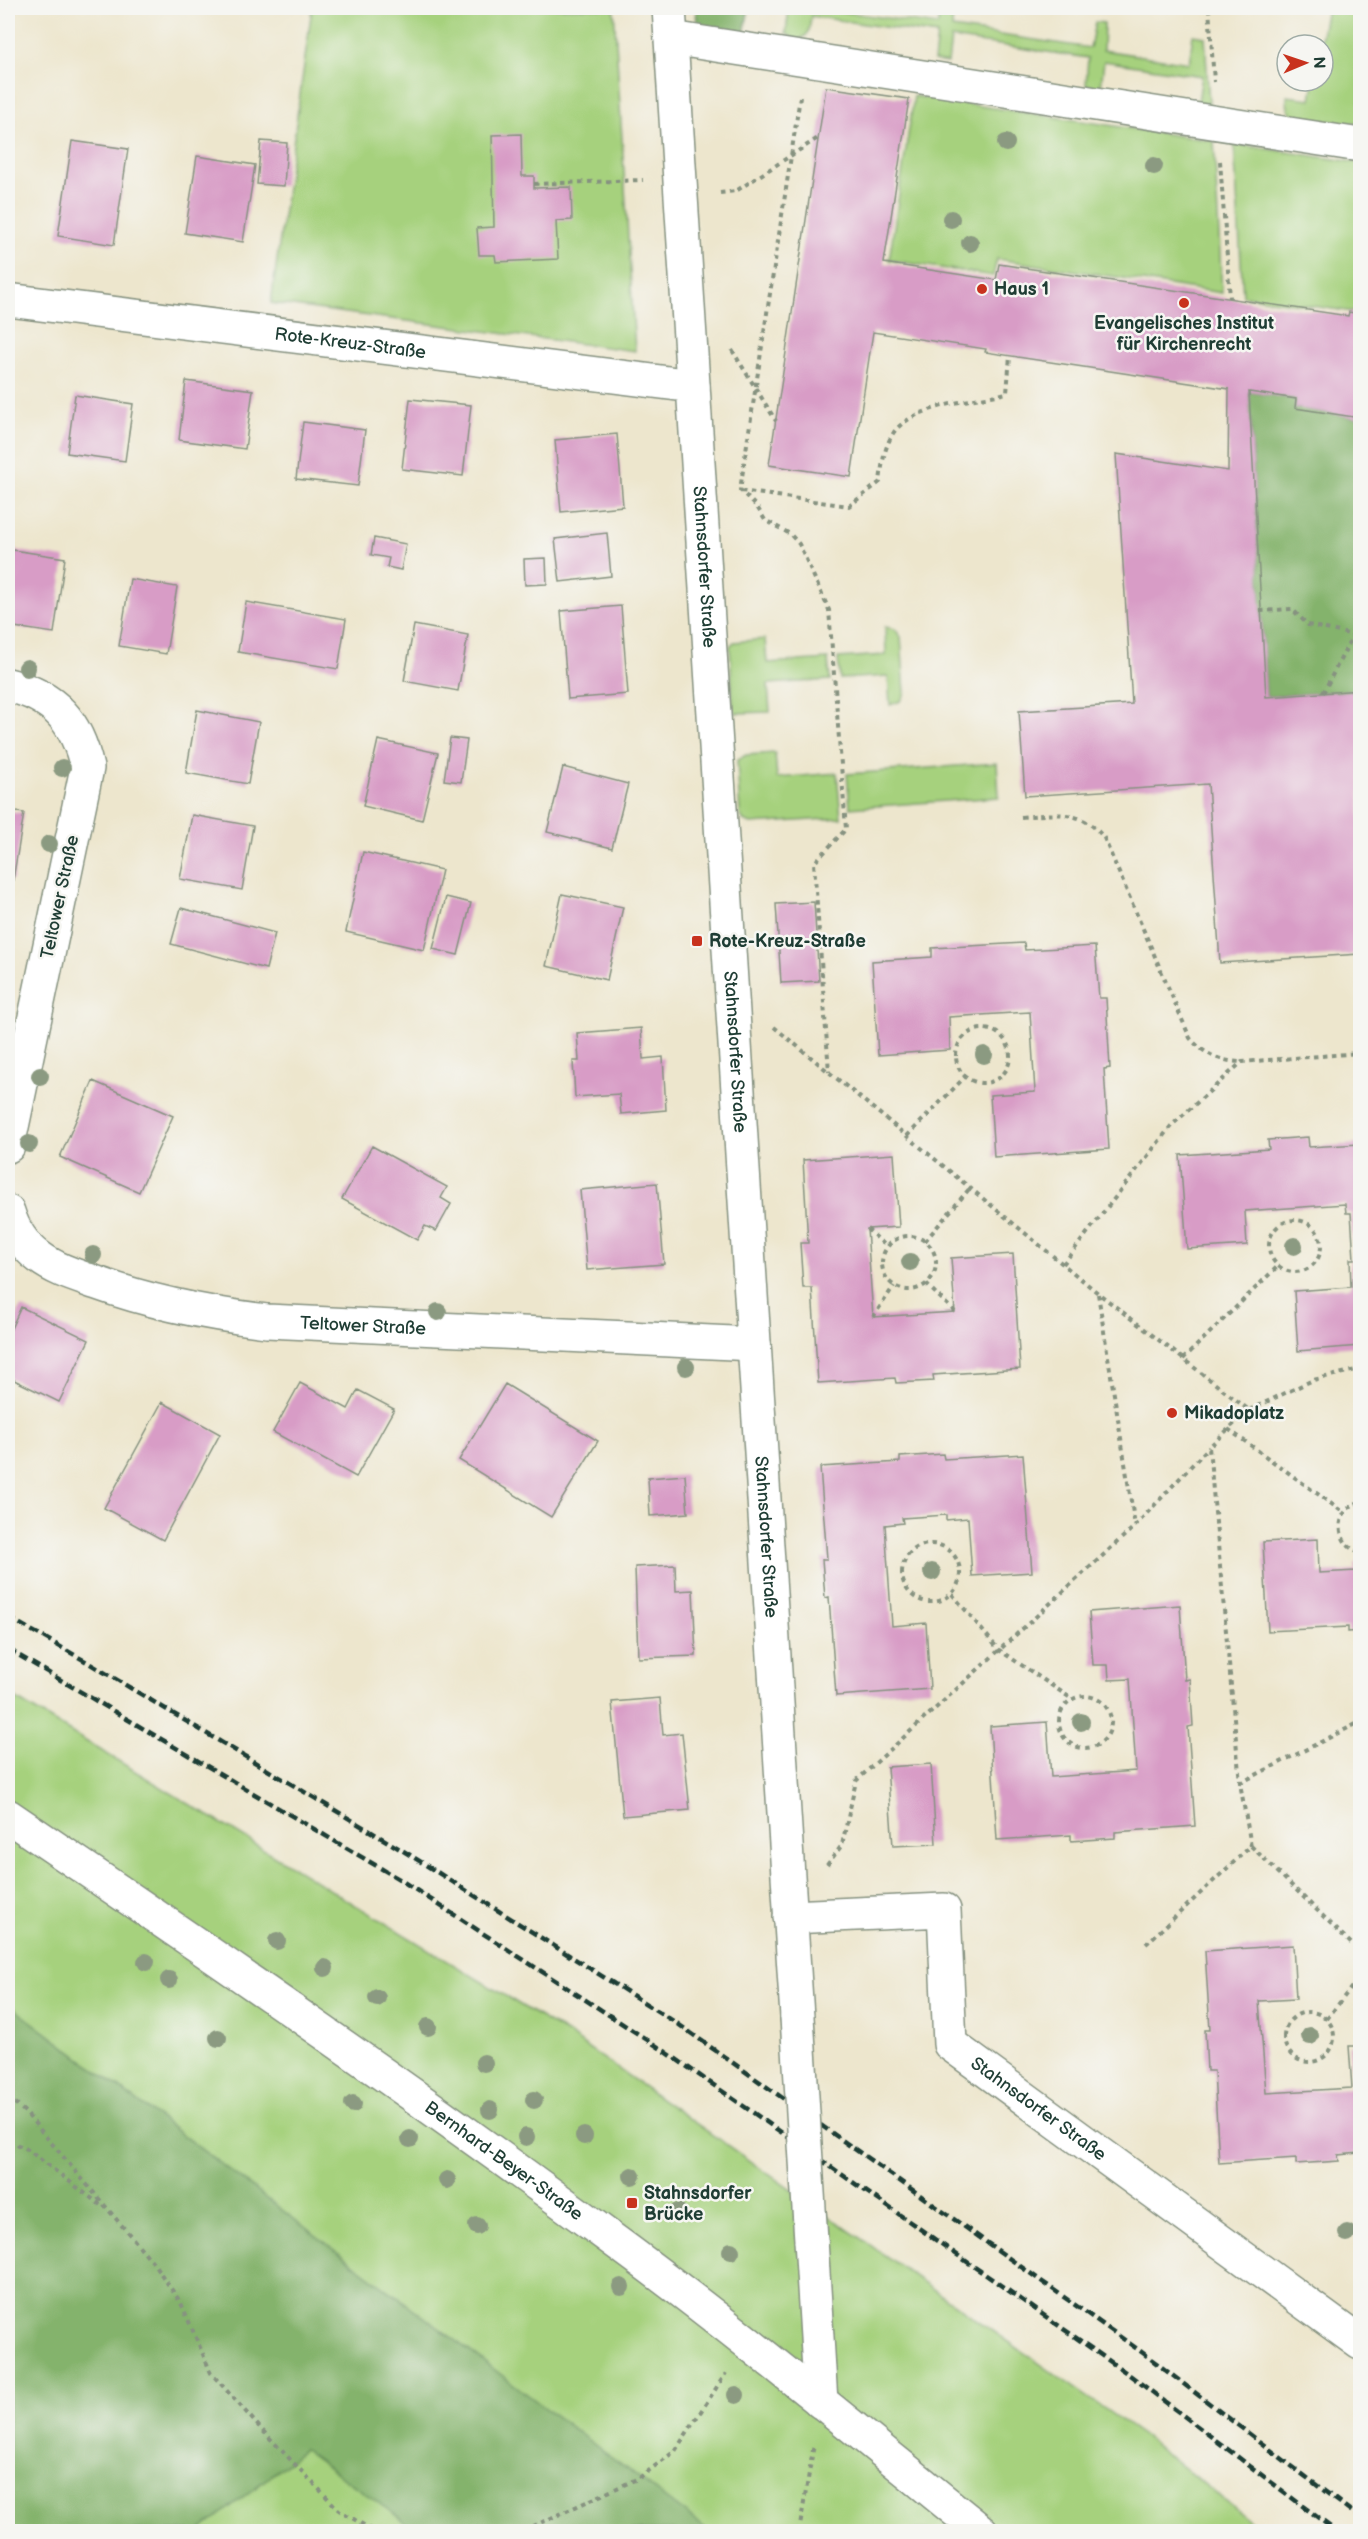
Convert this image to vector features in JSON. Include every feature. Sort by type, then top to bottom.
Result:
[{"type":"street","points":[[670,23],[806,60],[1360,145]]},
{"type":"street","name":"Stahnsdorfer Straße","points":[[670,23],[821,2402]]},
{"type":"street","name":"Rote-Kreuz-Straße","points":[[8,300],[693,386]]},
{"type":"street","name":"Teltower Straße","points":[[8,686],[35,694],[61,712],[74,729],[87,768],[8,1146]]},
{"type":"street","name":"Teltower Straße","points":[[8,1212],[11,1224],[23,1241],[53,1267],[123,1293],[218,1315],[267,1321],[754,1344]]},
{"type":"street","name":"Bernhard-Beyer-Straße","points":[[8,1816],[468,2135],[606,2234],[746,2342],[982,2532]]},
{"type":"street","name":"Stahnsdorfer Straße","points":[[790,1917],[944,1910],[950,2044],[1360,2343]]},
{"type":"path","points":[[1209,8],[1230,298]]},
{"type":"path","points":[[740,490],[806,60]]},
{"type":"path","points":[[736,190],[818,138]]},
{"type":"path","points":[[534,184],[624,181]]},
{"type":"path","points":[[728,344],[776,421]]},
{"type":"path","points":[[699,483],[849,506],[880,482],[883,458],[895,432],[917,413],[1007,393],[1010,356]]},
{"type":"path","points":[[740,490],[757,507],[765,520],[790,534],[799,544],[829,610],[846,829],[814,863],[830,1072]]},
{"type":"path","points":[[1260,611],[1292,609],[1308,625],[1360,637]]},
{"type":"path","points":[[1323,693],[1353,635]]},
{"type":"path","points":[[1021,817],[1055,814],[1080,817],[1094,825],[1104,838],[1190,1038],[1199,1048],[1211,1056],[1226,1061],[1242,1062],[1360,1053]]},
{"type":"path","points":[[733,1022],[767,1021],[1098,1293],[1249,1410]]},
{"type":"path","points":[[980,1029],[998,1034],[1009,1047],[1009,1065],[1005,1073],[990,1083],[981,1083],[965,1077],[956,1061],[956,1052],[964,1036],[980,1029]]},
{"type":"path","points":[[1063,1264],[1171,1126],[1242,1062]]},
{"type":"path","points":[[907,1136],[965,1077]]},
{"type":"path","points":[[925,1241],[970,1188]]},
{"type":"path","points":[[1289,1221],[1305,1222],[1312,1227],[1321,1242],[1320,1252],[1312,1267],[1295,1273],[1278,1266],[1272,1260],[1268,1244],[1275,1229],[1289,1221]]},
{"type":"path","points":[[867,1229],[886,1247]]},
{"type":"path","points":[[900,1237],[917,1237],[925,1241],[936,1257],[933,1277],[926,1284],[911,1291],[894,1286],[883,1273],[881,1264],[886,1247],[900,1237]]},
{"type":"path","points":[[1183,1359],[1278,1266]]},
{"type":"path","points":[[926,1284],[955,1311]]},
{"type":"path","points":[[873,1317],[894,1286]]},
{"type":"path","points":[[1098,1293],[1135,1526]]},
{"type":"path","points":[[790,1917],[842,1845],[856,1781],[1135,1526],[1209,1447],[1249,1410],[1313,1380],[1360,1370]]},
{"type":"path","points":[[1228,1429],[1344,1513]]},
{"type":"path","points":[[1209,1447],[1240,1783],[1251,1846],[1360,1952]]},
{"type":"path","points":[[1360,1502],[1350,1506],[1340,1521],[1342,1537],[1353,1550],[1360,1553]]},
{"type":"path","points":[[932,1544],[950,1550],[956,1557],[960,1576],[952,1594],[944,1600],[925,1602],[909,1593],[903,1585],[902,1565],[913,1549],[932,1544]]},
{"type":"path","points":[[952,1594],[999,1650],[1072,1699],[1089,1696],[1103,1704],[1108,1711],[1110,1728],[1101,1742],[1085,1748],[1069,1742],[1064,1736],[1059,1720],[1065,1704],[1072,1699]]},
{"type":"path","points":[[1240,1783],[1360,1722]]},
{"type":"path","points":[[1146,1944],[1251,1846]]},
{"type":"path","points":[[1327,2019],[1360,1976]]},
{"type":"path","points":[[1312,2012],[1327,2019],[1334,2034],[1331,2050],[1326,2056],[1310,2062],[1302,2061],[1288,2052],[1284,2036],[1290,2020],[1296,2015],[1312,2012]]},
{"type":"path","points":[[8,2097],[25,2112],[152,2261],[181,2303],[211,2373],[339,2510],[375,2532]]},
{"type":"path","points":[[8,2142],[24,2147],[110,2213]]},
{"type":"path","points":[[516,2532],[639,2478],[675,2451],[746,2342]]},
{"type":"path","points":[[800,2532],[821,2402]]},
{"type":"green space","points":[[312,8],[614,8],[635,351],[271,303]]},
{"type":"green space","points":[[696,8],[749,8],[741,50],[698,43]]},
{"type":"green space","points":[[789,8],[816,8],[938,25],[940,8],[953,8],[952,28],[1090,48],[1095,22],[1104,23],[1103,50],[1189,63],[1193,35],[1205,37],[1209,104],[1198,102],[1202,76],[1104,61],[1101,87],[1086,85],[1088,58],[951,38],[948,63],[934,61],[937,35],[811,16],[807,35],[796,40],[786,33]]},
{"type":"green space","points":[[1327,8],[1360,8],[1360,124],[1298,118],[1290,111],[1287,96],[1311,99],[1312,93],[1335,93],[1335,33],[1322,33]]},
{"type":"green space","points":[[914,96],[1214,141],[1222,293],[997,259],[993,276],[889,260]]},
{"type":"green space","points":[[1234,144],[1360,163],[1360,313],[1243,296]]},
{"type":"green space","points":[[1249,392],[1296,399],[1295,408],[1360,418],[1360,690],[1266,697]]},
{"type":"green space","points":[[885,627],[895,629],[901,637],[905,693],[901,701],[890,705],[888,676],[840,679],[838,658],[886,655]]},
{"type":"green space","points":[[765,639],[767,663],[828,659],[830,680],[768,684],[770,712],[736,713],[733,707],[730,646],[734,642]]},
{"type":"green space","points":[[775,753],[777,778],[837,773],[841,818],[751,824],[744,821],[740,814],[737,760],[746,755]]},
{"type":"green space","points":[[997,763],[999,797],[850,808],[847,774]]},
{"type":"green space","points":[[8,1694],[568,2034],[1142,2435],[1263,2531],[8,2531]]},
{"type":"green space","points":[[8,2004],[709,2531],[418,2531],[304,2450],[199,2531],[8,2531]]},
{"type":"building","points":[[826,87],[909,99],[884,263],[996,280],[999,264],[1348,316],[1349,312],[1360,314],[1360,418],[1295,408],[1296,399],[1249,392],[1266,697],[1360,690],[1360,954],[1220,963],[1208,784],[1025,796],[1019,711],[1132,704],[1116,454],[1228,471],[1229,389],[985,352],[986,349],[873,332],[851,477],[769,465]]},
{"type":"building","points":[[521,134],[522,176],[534,176],[534,188],[571,187],[572,220],[556,221],[558,259],[496,262],[495,255],[479,255],[477,228],[494,227],[492,135]]},
{"type":"building","points":[[72,141],[128,149],[114,245],[58,236]]},
{"type":"building","points":[[261,141],[287,143],[284,186],[257,184]]},
{"type":"building","points":[[8,142],[13,143],[9,173],[8,173]]},
{"type":"building","points":[[197,156],[255,165],[243,242],[185,233]]},
{"type":"building","points":[[186,381],[253,390],[245,449],[179,440]]},
{"type":"building","points":[[75,395],[133,404],[125,461],[67,453]]},
{"type":"building","points":[[410,399],[471,405],[463,476],[402,469]]},
{"type":"building","points":[[303,422],[365,430],[358,486],[296,479]]},
{"type":"building","points":[[617,434],[623,506],[561,512],[555,440]]},
{"type":"building","points":[[607,533],[611,576],[560,582],[555,539]]},
{"type":"building","points":[[374,538],[406,544],[401,570],[387,567],[389,558],[371,555]]},
{"type":"building","points":[[13,550],[65,558],[54,633],[8,626],[8,584]]},
{"type":"building","points":[[546,558],[547,584],[525,585],[524,559]]},
{"type":"building","points":[[130,579],[177,587],[166,654],[119,646]]},
{"type":"building","points":[[246,602],[346,619],[338,669],[238,652]]},
{"type":"building","points":[[621,606],[628,694],[568,699],[561,611]]},
{"type":"building","points":[[414,625],[468,635],[458,691],[404,681]]},
{"type":"building","points":[[197,710],[259,722],[248,784],[186,773]]},
{"type":"building","points":[[450,738],[467,740],[461,782],[444,780]]},
{"type":"building","points":[[378,740],[438,753],[422,820],[363,806]]},
{"type":"building","points":[[563,767],[628,784],[612,848],[547,832]]},
{"type":"building","points":[[8,811],[24,813],[13,880],[8,879]]},
{"type":"building","points":[[192,815],[253,826],[242,890],[180,879]]},
{"type":"building","points":[[363,852],[442,870],[424,950],[346,932]]},
{"type":"building","points":[[562,894],[623,907],[607,980],[546,966]]},
{"type":"building","points":[[446,897],[471,903],[458,955],[433,949]]},
{"type":"building","points":[[814,902],[819,981],[781,983],[776,904]]},
{"type":"building","points":[[181,908],[275,933],[266,969],[171,944]]},
{"type":"building","points":[[1024,943],[1025,950],[1095,946],[1099,998],[1106,998],[1110,1068],[1104,1069],[1109,1149],[994,1157],[990,1095],[1035,1092],[1030,1012],[949,1017],[950,1050],[878,1055],[872,961],[932,957],[932,948]]},
{"type":"building","points":[[641,1028],[643,1059],[663,1057],[666,1110],[621,1114],[619,1094],[575,1097],[573,1061],[579,1061],[577,1033]]},
{"type":"building","points":[[93,1081],[173,1116],[139,1192],[60,1157]]},
{"type":"building","points":[[1308,1137],[1309,1147],[1360,1144],[1360,1346],[1298,1351],[1294,1291],[1351,1287],[1350,1259],[1354,1259],[1351,1213],[1346,1213],[1345,1204],[1245,1211],[1247,1245],[1187,1249],[1180,1155],[1269,1149],[1268,1140]]},
{"type":"building","points":[[372,1146],[447,1187],[441,1198],[451,1204],[436,1231],[425,1226],[417,1240],[342,1199]]},
{"type":"building","points":[[894,1154],[899,1227],[867,1229],[873,1317],[955,1312],[951,1258],[1013,1254],[1020,1369],[933,1375],[934,1381],[896,1383],[895,1378],[818,1383],[812,1288],[803,1288],[800,1243],[808,1243],[803,1160]]},
{"type":"building","points":[[657,1183],[664,1264],[587,1270],[580,1190]]},
{"type":"building","points":[[21,1307],[89,1340],[59,1402],[8,1377],[8,1335]]},
{"type":"building","points":[[300,1383],[348,1409],[358,1390],[394,1409],[356,1477],[273,1432]]},
{"type":"building","points":[[505,1384],[598,1441],[551,1517],[459,1460]]},
{"type":"building","points":[[162,1402],[220,1434],[163,1540],[104,1508]]},
{"type":"building","points":[[943,1454],[944,1459],[1023,1454],[1032,1572],[972,1576],[968,1518],[946,1520],[946,1515],[902,1518],[903,1523],[885,1525],[892,1626],[926,1623],[930,1689],[836,1696],[829,1597],[825,1598],[822,1559],[827,1559],[820,1467],[900,1462],[900,1457]]},
{"type":"building","points":[[685,1475],[688,1513],[650,1516],[648,1478]]},
{"type":"building","points":[[1318,1539],[1319,1573],[1356,1571],[1355,1564],[1360,1563],[1360,1631],[1348,1632],[1348,1627],[1268,1631],[1263,1542]]},
{"type":"building","points":[[675,1565],[676,1591],[693,1590],[696,1656],[638,1658],[635,1567]]},
{"type":"building","points":[[1180,1605],[1185,1680],[1190,1679],[1193,1726],[1188,1727],[1195,1826],[1115,1832],[1115,1838],[1071,1841],[1071,1835],[997,1840],[990,1726],[1047,1722],[1051,1777],[1136,1771],[1130,1679],[1109,1680],[1108,1665],[1093,1665],[1089,1612]]},
{"type":"building","points":[[660,1698],[663,1735],[682,1733],[690,1810],[623,1816],[612,1702]]},
{"type":"building","points":[[931,1764],[936,1844],[893,1846],[887,1767]]},
{"type":"building","points":[[1293,1945],[1296,1999],[1259,2001],[1266,2093],[1352,2088],[1349,2046],[1360,2046],[1360,2153],[1338,2155],[1339,2161],[1296,2164],[1296,2158],[1219,2163],[1214,2071],[1207,2071],[1205,2030],[1210,2030],[1205,1951]]},
{"type":"railway","points":[[8,1617],[410,1855],[678,2024],[1143,2353],[1360,2518]]},
{"type":"railway","points":[[8,1649],[399,1879],[666,2052],[1131,2376],[1337,2532]]},
{"type":"place","name":"Haus 1","points":[[982,289]]},
{"type":"place","name":"Evangelisches Institut für Kirchenrecht","points":[[1184,303]]},
{"type":"place","name":"Rote-Kreuz-Straße","points":[[697,941]]},
{"type":"place","name":"Mikadoplatz","points":[[1172,1413]]},
{"type":"place","name":"Stahnsdorfer Brücke","points":[[632,2203]]}]
